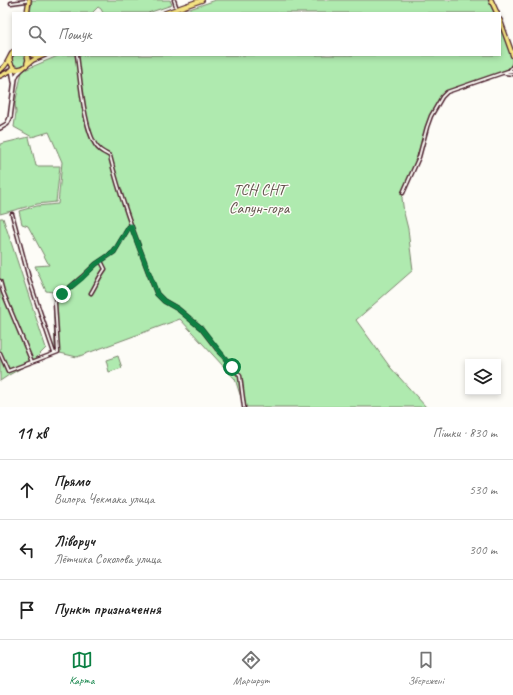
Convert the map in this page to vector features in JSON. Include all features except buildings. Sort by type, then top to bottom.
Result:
[{"type":"main road","points":[[27,12],[28,0]]},
{"type":"main road","points":[[168,12],[202,0]]},
{"type":"main road","points":[[491,0],[497,12]]},
{"type":"main road","points":[[501,23],[513,56]]},
{"type":"main road","points":[[0,70],[5,67],[12,54]]},
{"type":"main road","points":[[27,64],[28,56]]},
{"type":"main road","points":[[36,56],[40,57]]},
{"type":"main road","points":[[0,76],[12,70],[21,68],[40,57]]},
{"type":"main road","points":[[0,128],[8,122],[11,111],[14,81],[10,58]]},
{"type":"main road","points":[[11,64],[15,68],[21,68]]},
{"type":"main road","points":[[14,81],[21,68]]},
{"type":"main road","points":[[6,73],[10,74],[14,81]]},
{"type":"street","points":[[11,3],[28,0]]},
{"type":"street","points":[[174,0],[177,9]]},
{"type":"street","points":[[77,56],[83,104],[92,139],[99,149],[110,156],[116,182],[157,294],[164,301],[178,309],[201,328],[240,376],[244,407]]},
{"type":"street","points":[[403,193],[419,157],[427,127],[444,95],[447,92],[504,73],[513,66]]},
{"type":"street","points":[[508,71],[513,73]]},
{"type":"street","points":[[504,73],[513,73]]},
{"type":"street","points":[[12,214],[30,282],[54,353]]},
{"type":"street","points":[[0,353],[8,371],[58,352],[56,300],[101,261],[114,252],[131,226]]},
{"type":"street","points":[[91,293],[104,269],[101,261]]},
{"type":"street","points":[[0,281],[3,292],[32,362]]},
{"type":"green space","points":[[32,0],[170,0],[172,5],[151,12],[102,12],[98,7],[93,12],[30,12]]},
{"type":"green space","points":[[216,0],[488,0],[494,12],[181,12]]},
{"type":"green space","name":"ТСН СНТ Сапун-гора","points":[[501,30],[512,58],[510,67],[506,70],[442,95],[430,116],[402,198],[408,229],[413,270],[356,320],[390,367],[426,407],[244,407],[235,379],[180,319],[77,357],[60,353],[55,349],[53,292],[46,291],[35,266],[49,265],[28,226],[22,224],[19,211],[37,206],[58,204],[62,162],[49,132],[32,137],[14,127],[16,112],[15,104],[22,71],[58,56],[501,56]]},
{"type":"green space","points":[[12,56],[26,56],[24,64],[19,67],[14,64]]},
{"type":"green space","points":[[29,137],[36,166],[60,166],[56,202],[37,204],[0,214],[0,144]]},
{"type":"green space","points":[[0,218],[3,218],[46,348],[32,362],[0,381]]},
{"type":"green space","points":[[118,356],[122,368],[109,372],[106,360]]},
{"type":"route","points":[[62,294],[82,278],[96,264],[114,252],[131,226],[157,294],[164,301],[178,309],[201,328],[232,367]]}]
